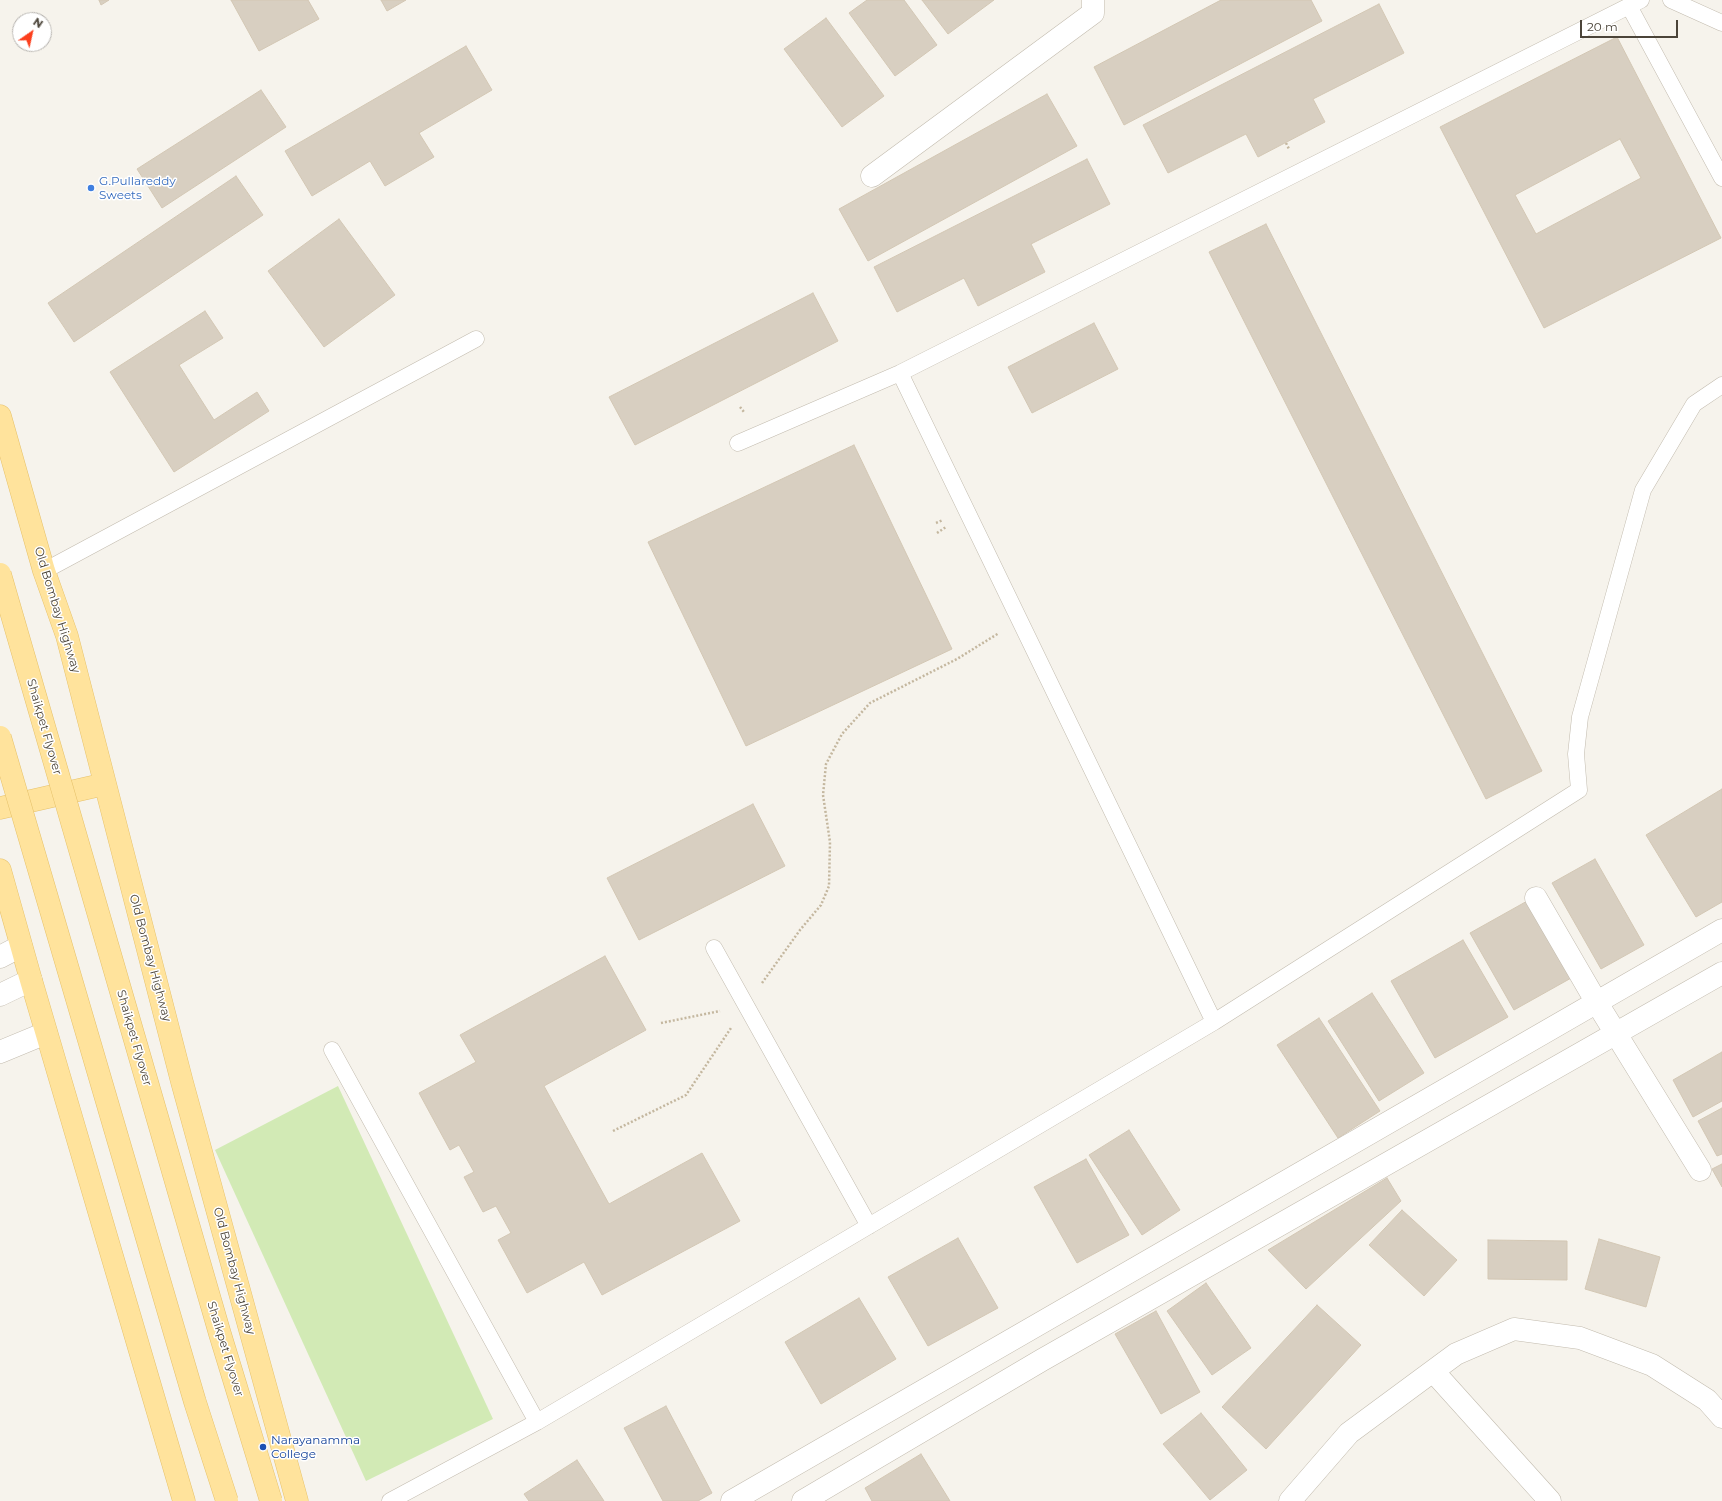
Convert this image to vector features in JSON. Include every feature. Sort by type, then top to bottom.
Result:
[{"type":"main road","name":"Old Bombay Highway","points":[[0,416],[44,571],[67,636],[182,1082],[297,1501]]},
{"type":"main road","name":"Shaikpet Flyover","points":[[0,574],[220,1334],[271,1501]]},
{"type":"main road","points":[[0,737],[193,1394],[227,1501]]},
{"type":"main road","points":[[0,808],[105,784]]},
{"type":"main road","points":[[0,870],[46,1033],[184,1501]]},
{"type":"street","points":[[872,176],[1093,13],[1094,0]]},
{"type":"street","points":[[1536,898],[1597,1003],[1700,1170]]},
{"type":"street","points":[[732,1501],[1722,930]]},
{"type":"street","points":[[0,957],[21,946]]},
{"type":"street","points":[[803,1501],[1042,1360],[1722,973]]},
{"type":"street","points":[[0,995],[31,980]]},
{"type":"street","points":[[0,1052],[46,1033]]},
{"type":"street","points":[[1290,1501],[1348,1433],[1456,1354],[1514,1329],[1580,1338],[1652,1365],[1707,1400],[1722,1417]]},
{"type":"street","points":[[1433,1371],[1550,1501]]},
{"type":"lane","points":[[1672,0],[1722,23]]},
{"type":"lane","points":[[738,443],[900,373],[1635,3],[1722,178]]},
{"type":"lane","points":[[44,571],[476,339]]},
{"type":"lane","points":[[900,373],[1214,1022]]},
{"type":"lane","points":[[390,1501],[537,1422],[1214,1022],[1578,790],[1576,754],[1580,718],[1643,490],[1694,404],[1722,385]]},
{"type":"lane","points":[[714,948],[869,1226]]},
{"type":"lane","points":[[332,1050],[537,1422]]},
{"type":"path","points":[[613,1131],[686,1095],[746,1005],[800,930],[821,905],[828,886],[830,842],[823,795],[826,764],[842,734],[870,703],[957,659]]},
{"type":"path","points":[[661,1023],[746,1005]]},
{"type":"green space","points":[[338,1086],[493,1419],[366,1481],[215,1150]]},
{"type":"building","points":[[99,0],[109,0],[101,5]]},
{"type":"building","points":[[231,0],[308,0],[319,19],[259,51]]},
{"type":"building","points":[[381,0],[406,0],[387,11]]},
{"type":"building","points":[[867,0],[904,0],[937,45],[895,76],[849,13]]},
{"type":"building","points":[[922,0],[994,0],[948,34]]},
{"type":"building","points":[[1221,0],[1311,0],[1322,21],[1124,125],[1094,67]]},
{"type":"building","points":[[1379,4],[1404,53],[1313,99],[1325,122],[1258,157],[1246,134],[1168,173],[1143,125]]},
{"type":"building","points":[[826,18],[884,96],[842,127],[784,49]]},
{"type":"building","points":[[1617,37],[1721,238],[1544,328],[1440,127]],"holes":[[[1620,139],[1641,178],[1536,234],[1515,195]]]},
{"type":"building","points":[[466,46],[492,90],[419,133],[434,157],[385,186],[370,161],[312,196],[285,151]]},
{"type":"building","points":[[261,90],[286,127],[162,208],[137,169]]},
{"type":"building","points":[[1047,94],[1077,146],[868,261],[839,209]]},
{"type":"building","points":[[1087,159],[1110,204],[1031,244],[1045,272],[978,306],[964,278],[897,312],[874,267]]},
{"type":"building","points":[[236,176],[263,215],[74,342],[48,303]]},
{"type":"building","points":[[339,219],[395,295],[324,347],[268,271]]},
{"type":"building","points":[[1266,224],[1542,771],[1486,799],[1209,252]]},
{"type":"building","points":[[813,293],[838,341],[635,445],[609,397]]},
{"type":"building","points":[[205,311],[223,338],[179,365],[214,420],[257,392],[269,411],[174,472],[110,372]]},
{"type":"building","points":[[1094,323],[1118,369],[1032,413],[1008,367]]},
{"type":"building","points":[[854,445],[952,649],[746,746],[648,542]]},
{"type":"building","points":[[1722,789],[1722,902],[1696,917],[1646,835]]},
{"type":"building","points":[[753,804],[785,866],[639,940],[607,878]]},
{"type":"building","points":[[1595,859],[1644,945],[1601,969],[1552,883]]},
{"type":"building","points":[[1529,900],[1573,977],[1514,1010],[1470,933]]},
{"type":"building","points":[[1463,940],[1508,1017],[1435,1058],[1391,981]]},
{"type":"building","points":[[605,956],[646,1030],[544,1086],[609,1204],[702,1153],[740,1221],[602,1295],[584,1262],[527,1293],[498,1240],[511,1233],[496,1206],[483,1212],[464,1177],[474,1172],[459,1145],[450,1150],[419,1093],[476,1062],[460,1035]]},
{"type":"building","points":[[1372,993],[1424,1073],[1379,1101],[1328,1021]]},
{"type":"building","points":[[1319,1018],[1380,1111],[1338,1138],[1277,1045]]},
{"type":"building","points":[[1722,1052],[1722,1101],[1693,1117],[1673,1080]]},
{"type":"building","points":[[1722,1108],[1722,1154],[1717,1156],[1698,1121]]},
{"type":"building","points":[[1129,1130],[1180,1210],[1142,1235],[1089,1155]]},
{"type":"building","points":[[1086,1159],[1129,1235],[1077,1263],[1034,1187]]},
{"type":"building","points":[[1722,1164],[1722,1187],[1712,1169]]},
{"type":"building","points":[[1387,1178],[1401,1201],[1306,1289],[1268,1250]]},
{"type":"building","points":[[1402,1210],[1457,1260],[1424,1296],[1369,1245]]},
{"type":"building","points":[[958,1238],[998,1308],[928,1346],[888,1277]]},
{"type":"building","points":[[1599,1239],[1660,1257],[1646,1307],[1585,1289]]},
{"type":"building","points":[[1488,1240],[1567,1241],[1567,1280],[1488,1279]]},
{"type":"building","points":[[1206,1283],[1251,1348],[1212,1375],[1167,1311]]},
{"type":"building","points":[[859,1298],[896,1359],[821,1404],[785,1342]]},
{"type":"building","points":[[1317,1305],[1361,1345],[1266,1449],[1222,1407]]},
{"type":"building","points":[[1156,1311],[1200,1392],[1161,1414],[1115,1334]]},
{"type":"building","points":[[666,1406],[712,1493],[698,1501],[663,1501],[624,1428]]},
{"type":"building","points":[[1201,1413],[1247,1470],[1210,1500],[1163,1444]]},
{"type":"building","points":[[921,1454],[950,1501],[872,1501],[865,1488]]},
{"type":"building","points":[[577,1460],[604,1501],[529,1501],[524,1494]]},
{"type":"place","name":"G.Pullareddy Sweets","points":[[91,188]]},
{"type":"place","name":"Narayanamma College","points":[[263,1447]]}]
